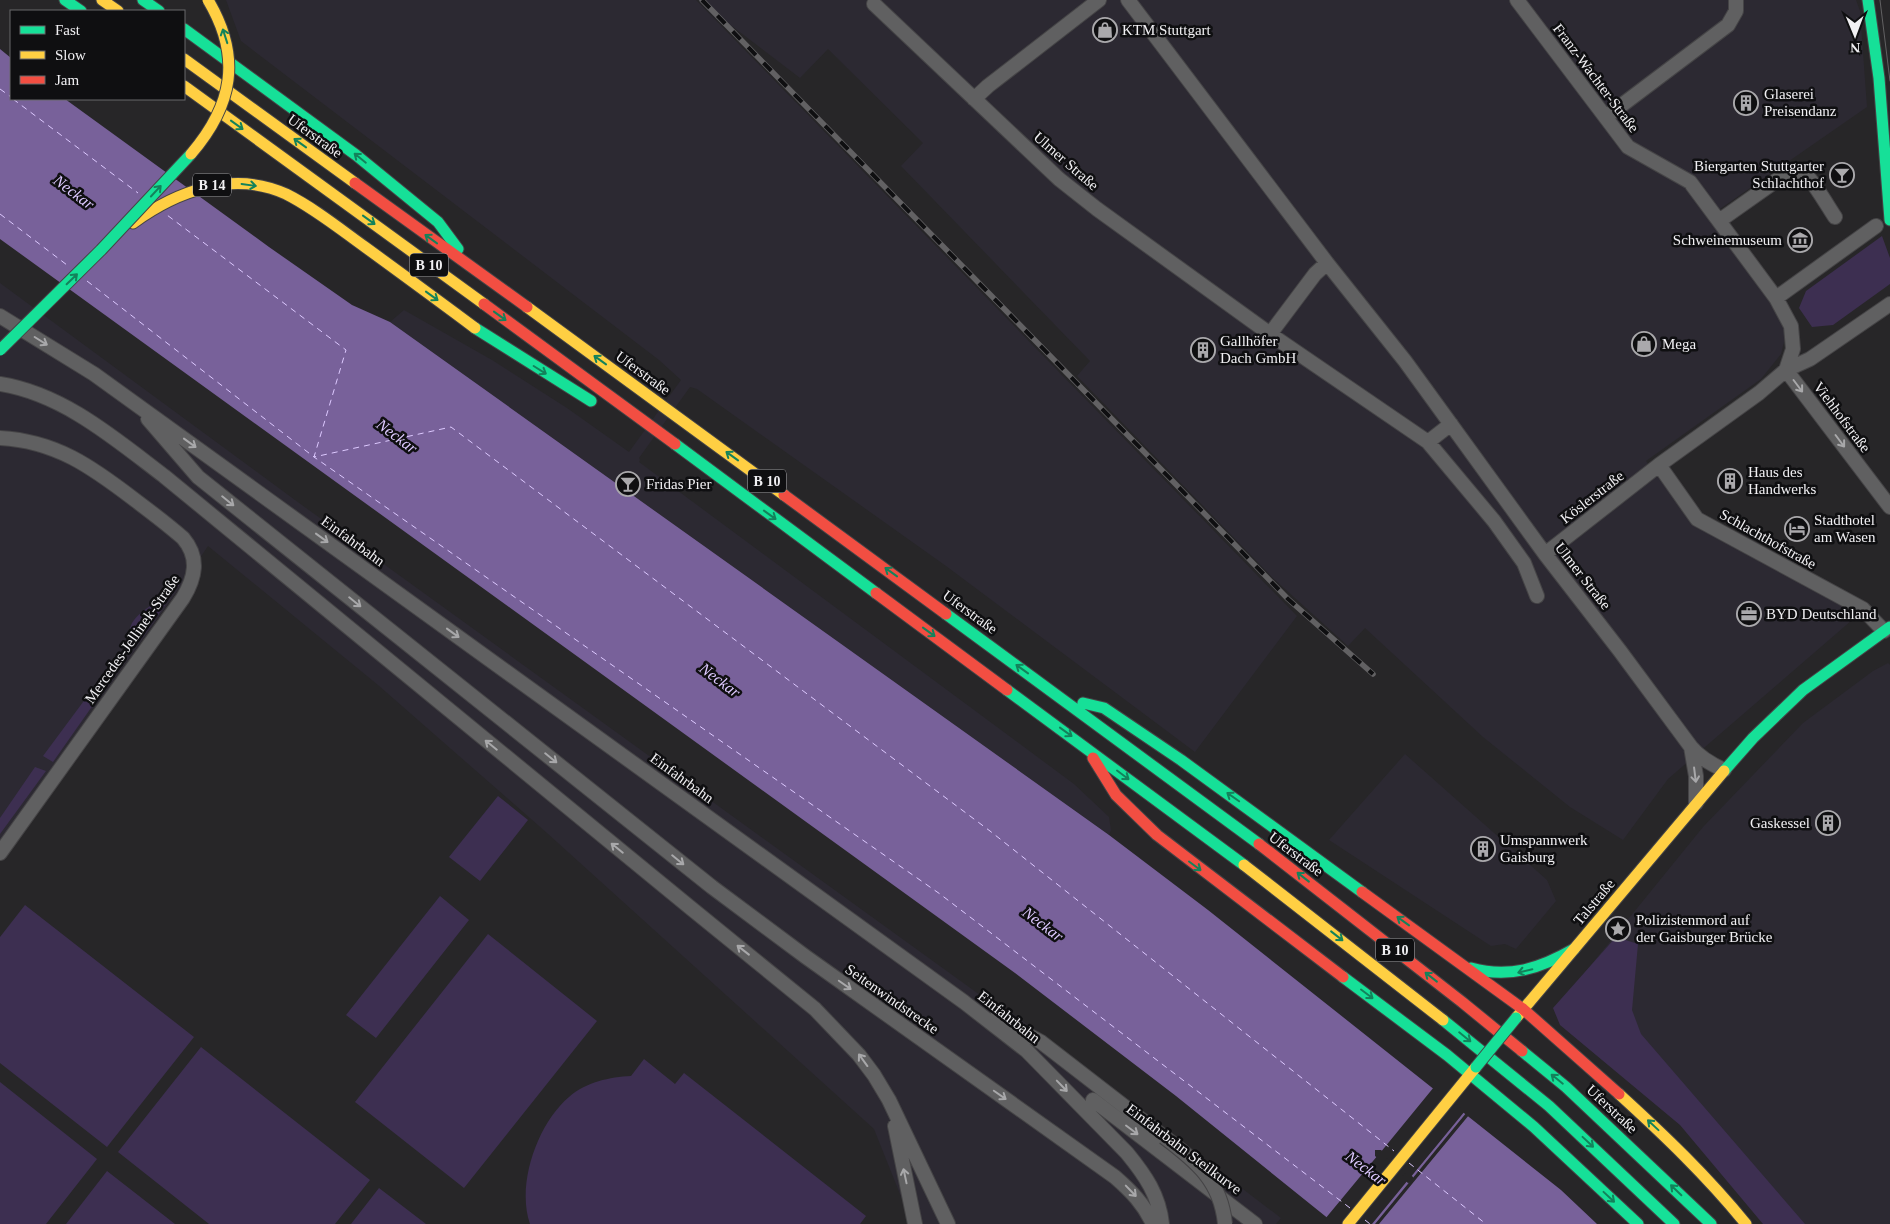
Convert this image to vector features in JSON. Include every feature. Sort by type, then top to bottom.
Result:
[{"type":"main road","points":[[65,0],[80,10]]},
{"type":"main road","points":[[102,0],[117,10]]},
{"type":"main road","points":[[143,0],[158,10]]},
{"type":"main road","points":[[111,240],[193,151],[217,118],[224,101],[230,70],[229,52],[227,40],[220,22],[208,0]]},
{"type":"main road","points":[[1868,0],[1879,78],[1890,220]]},
{"type":"main road","points":[[185,30],[356,155],[438,222],[471,268]]},
{"type":"main road","name":"Uferstraße","points":[[185,60],[688,424],[1284,863],[1462,1002],[1566,1087],[1711,1224]]},
{"type":"main road","name":"B 10","points":[[185,87],[1268,883],[1446,1022],[1549,1106],[1674,1224]]},
{"type":"main road","points":[[1886,176],[1890,188]]},
{"type":"main road","name":"B 14","points":[[0,350],[111,240],[163,202],[185,192],[208,185],[234,183],[275,190],[295,199],[484,334],[598,405]]},
{"type":"main road","points":[[612,413],[674,445]]},
{"type":"main road","name":"Talstraße","points":[[1348,1224],[1519,1014],[1724,770],[1753,738],[1803,690],[1887,629]]},
{"type":"main road","name":"B 10","points":[[1061,698],[1104,708],[1257,814],[1466,966],[1519,1014],[1593,1070],[1683,1153],[1746,1224]]},
{"type":"main road","name":"B 10","points":[[1084,746],[1116,795],[1164,840],[1189,861],[1440,1049],[1534,1127],[1638,1224]]},
{"type":"main road","name":"B 10","points":[[1466,966],[1489,974],[1522,972],[1553,962],[1574,949]]},
{"type":"street","points":[[974,99],[1099,0]]},
{"type":"street","name":"Ulmer Straße","points":[[1128,0],[1327,264],[1405,361],[1545,554],[1691,747],[1699,756],[1712,765],[1724,770]]},
{"type":"street","name":"Franz-Wachter-Straße","points":[[1517,0],[1628,147],[1690,182],[1776,298]]},
{"type":"street","points":[[1606,118],[1728,25],[1736,11],[1736,0]]},
{"type":"street","name":"Ulmer Straße","points":[[874,4],[1058,179],[1174,266],[1428,442],[1494,521],[1524,563],[1537,596]]},
{"type":"street","points":[[1719,221],[1790,172],[1798,172],[1807,176],[1835,216]]},
{"type":"street","points":[[1786,370],[1793,349],[1791,326],[1776,298],[1876,226]]},
{"type":"street","points":[[1270,334],[1315,274],[1327,264]]},
{"type":"street","points":[[1659,466],[1759,393],[1786,370],[1810,359],[1890,304]]},
{"type":"street","name":"Einfahrbahn","points":[[0,316],[94,374],[964,1002],[1027,1051],[1127,1153],[1142,1171],[1152,1188],[1162,1224]]},
{"type":"street","name":"Viehhofstraße","points":[[1786,370],[1890,508]]},
{"type":"street","points":[[0,384],[40,393],[58,402],[117,440],[164,476],[692,910],[816,1009],[859,1054],[890,1100],[933,1196],[948,1224]]},
{"type":"street","name":"Einfahrbahn","points":[[134,403],[198,477],[712,887],[806,957]]},
{"type":"street","points":[[1428,442],[1451,424]]},
{"type":"street","name":"Mercedes-Jellinek-Straße","points":[[0,438],[12,438],[46,446],[100,472],[183,538],[192,552],[195,569],[190,587],[183,598],[0,853]]},
{"type":"street","name":"Köslerstraße","points":[[1545,554],[1659,466]]},
{"type":"street","name":"Schlachthofstraße","points":[[1659,466],[1697,519],[1863,609],[1887,629]]},
{"type":"street","name":"Ulmer Straße","points":[[1691,747],[1696,776],[1696,804]]},
{"type":"street","name":"Seitenwindstrecke","points":[[806,957],[1115,1177],[1130,1189],[1140,1201],[1153,1224]]},
{"type":"street","points":[[964,1002],[1041,1042],[1197,1163],[1207,1175],[1221,1203],[1225,1224]]},
{"type":"street","points":[[890,1100],[916,1224]]},
{"type":"street","name":"Einfahrbahn Steilkurve","points":[[1093,1100],[1255,1224]]},
{"type":"street","points":[[933,1196],[941,1224]]},
{"type":"shaded area","points":[[226,0],[696,0],[1297,616],[1195,752],[946,566],[697,389],[690,387],[639,458],[639,462],[1074,784],[1109,817],[1111,830],[1109,835],[390,322],[404,310],[492,360],[567,408],[629,452],[681,380],[659,360],[241,41]]},
{"type":"shaded area","points":[[698,0],[1856,0],[1860,11],[1867,107],[1717,211],[1792,311],[1781,354],[1761,379],[1646,461],[1694,526],[1859,614],[1668,779],[1623,840],[1570,807],[1483,737],[1365,628],[1348,646],[1274,579],[1077,376],[1090,361],[901,166],[923,143],[828,49],[800,78],[720,17],[717,20]]},
{"type":"shaded area","points":[[1882,236],[1890,258],[1890,284],[1833,325],[1812,327],[1799,308],[1806,291]]},
{"type":"shaded area","points":[[0,283],[295,500],[980,995],[1003,1006],[1281,1218],[1276,1224],[907,1224],[904,1204],[874,1129],[547,833],[378,685],[208,546],[0,841]]},
{"type":"shaded area","points":[[177,583],[179,585],[141,640],[134,639],[130,630],[136,617],[165,595]]},
{"type":"shaded area","points":[[1888,663],[1890,665],[1890,1224],[1769,1224],[1680,1121],[1556,1008],[1703,827],[1803,723],[1873,671]]},
{"type":"shaded area","points":[[109,667],[112,678],[53,762],[43,756]]},
{"type":"shaded area","points":[[1405,754],[1547,880],[1556,901],[1516,949],[1505,944],[1491,946],[1329,840]]},
{"type":"shaded area","points":[[35,767],[46,771],[0,834],[0,818]]},
{"type":"shaded area","points":[[498,796],[528,820],[480,881],[449,857]]},
{"type":"shaded area","points":[[440,896],[469,920],[376,1038],[346,1015]]},
{"type":"shaded area","points":[[25,905],[194,1037],[107,1147],[0,1063],[0,937]]},
{"type":"shaded area","points":[[488,934],[597,1021],[464,1188],[355,1102]]},
{"type":"shaded area","points":[[1616,937],[1638,944],[1632,1010],[1641,1034],[1805,1224],[1763,1224],[1680,1125],[1560,1025],[1553,1008]]},
{"type":"shaded area","points":[[201,1047],[370,1180],[335,1224],[209,1224],[118,1152]]},
{"type":"shaded area","points":[[644,1059],[675,1084],[684,1073],[866,1216],[860,1224],[530,1224],[526,1208],[528,1173],[539,1138],[548,1122],[558,1108],[576,1092],[599,1081],[631,1076]]},
{"type":"shaded area","points":[[0,1082],[97,1159],[46,1224],[0,1224]]},
{"type":"shaded area","points":[[107,1171],[175,1224],[66,1224]]},
{"type":"shaded area","points":[[379,1188],[426,1224],[351,1224]]},
{"type":"water","name":"Neckar","points":[[0,49],[10,57],[10,100],[66,100],[352,305],[390,322],[1109,835],[1208,910],[1561,1190],[1597,1224],[1335,1224],[1176,1096],[1015,973],[0,239]],"holes":[[[1375,1150],[1381,1150],[1413,1177],[1413,1182],[1408,1183],[1375,1156]]]},
{"type":"pier","points":[[1434,1087],[1465,1111],[1410,1178],[1380,1153]]},
{"type":"pier","points":[[1467,1112],[1469,1115],[1379,1224],[1375,1224]]},
{"type":"pier","points":[[1378,1155],[1408,1180],[1372,1224],[1331,1224],[1325,1219]]},
{"type":"ferry route","points":[[0,89],[10,96]]},
{"type":"ferry route","points":[[14,100],[138,193]]},
{"type":"ferry route","points":[[0,214],[67,265]]},
{"type":"ferry route","points":[[87,281],[314,457],[346,350],[167,215]]},
{"type":"ferry route","points":[[1350,1208],[940,894],[314,457],[451,427],[990,831],[1394,1151]]},
{"type":"ferry route","points":[[1409,1163],[1486,1224]]},
{"type":"ferry route","points":[[1365,1220],[1370,1224]]},
{"type":"tram line","points":[[1880,0],[1890,81]]},
{"type":"railway","points":[[702,0],[1288,599],[1373,674]]},
{"type":"traffic: fast","points":[[65,0],[80,10]]},
{"type":"traffic: fast","points":[[143,0],[158,10]]},
{"type":"traffic: fast","points":[[1868,0],[1879,78],[1890,220]]},
{"type":"traffic: fast","points":[[185,30],[356,155],[438,222],[458,249]]},
{"type":"traffic: fast","points":[[0,350],[101,250],[191,154]]},
{"type":"traffic: fast","points":[[475,328],[591,401]]},
{"type":"traffic: fast","points":[[675,444],[876,593]]},
{"type":"traffic: fast","points":[[946,614],[1259,844]]},
{"type":"traffic: fast","points":[[1724,771],[1753,738],[1803,690],[1890,627]]},
{"type":"traffic: fast","points":[[1007,690],[1244,865]]},
{"type":"traffic: fast","points":[[1083,703],[1104,708],[1181,760],[1362,892]]},
{"type":"traffic: fast","points":[[1471,968],[1498,972],[1524,970],[1549,962],[1574,949]]},
{"type":"traffic: fast","points":[[1343,977],[1447,1055],[1534,1127],[1638,1224]]},
{"type":"traffic: fast","points":[[1476,1067],[1516,1018]]},
{"type":"traffic: fast","points":[[1443,1020],[1549,1106],[1674,1224]]},
{"type":"traffic: fast","points":[[1522,1051],[1566,1087],[1711,1224]]},
{"type":"traffic: slow","points":[[102,0],[117,10]]},
{"type":"traffic: slow","points":[[191,154],[205,136],[216,117],[224,99],[228,80],[229,61],[226,41],[219,21],[208,0]]},
{"type":"traffic: slow","points":[[185,60],[355,183]]},
{"type":"traffic: slow","points":[[185,87],[484,304]]},
{"type":"traffic: slow","points":[[133,223],[187,193],[226,184],[266,187],[286,194],[317,212],[475,328]]},
{"type":"traffic: slow","points":[[527,307],[784,495]]},
{"type":"traffic: slow","points":[[1516,1018],[1724,771]]},
{"type":"traffic: slow","points":[[1244,865],[1443,1020]]},
{"type":"traffic: slow","points":[[1348,1224],[1476,1067]]},
{"type":"traffic: slow","points":[[1619,1094],[1685,1156],[1746,1224]]},
{"type":"traffic: jam","points":[[355,183],[527,307]]},
{"type":"traffic: jam","points":[[484,304],[675,444]]},
{"type":"traffic: jam","points":[[784,495],[946,614]]},
{"type":"traffic: jam","points":[[876,593],[1007,690]]},
{"type":"traffic: jam","points":[[1093,758],[1116,795],[1157,835],[1343,977]]},
{"type":"traffic: jam","points":[[1259,844],[1522,1051]]},
{"type":"traffic: jam","points":[[1362,892],[1523,1009],[1619,1094]]},
{"type":"place","name":"KTM Stuttgart","points":[[1105,30]]},
{"type":"place","name":"Glaserei Preisendanz","points":[[1746,103]]},
{"type":"place","name":"Biergarten Stuttgarter Schlachthof","points":[[1842,175]]},
{"type":"place","name":"Schweinemuseum","points":[[1800,240]]},
{"type":"place","name":"Mega","points":[[1644,344]]},
{"type":"place","name":"Gallhöfer Dach GmbH","points":[[1203,350]]},
{"type":"place","name":"Haus des Handwerks","points":[[1730,481]]},
{"type":"place","name":"Fridas Pier","points":[[628,484]]},
{"type":"place","name":"Stadthotel am Wasen","points":[[1797,529]]},
{"type":"place","name":"BYD Deutschland","points":[[1749,614]]},
{"type":"place","name":"Gaskessel","points":[[1828,823]]},
{"type":"place","name":"Umspannwerk Gaisburg","points":[[1483,849]]},
{"type":"place","name":"Polizistenmord auf der Gaisburger Brücke","points":[[1618,929]]}]
